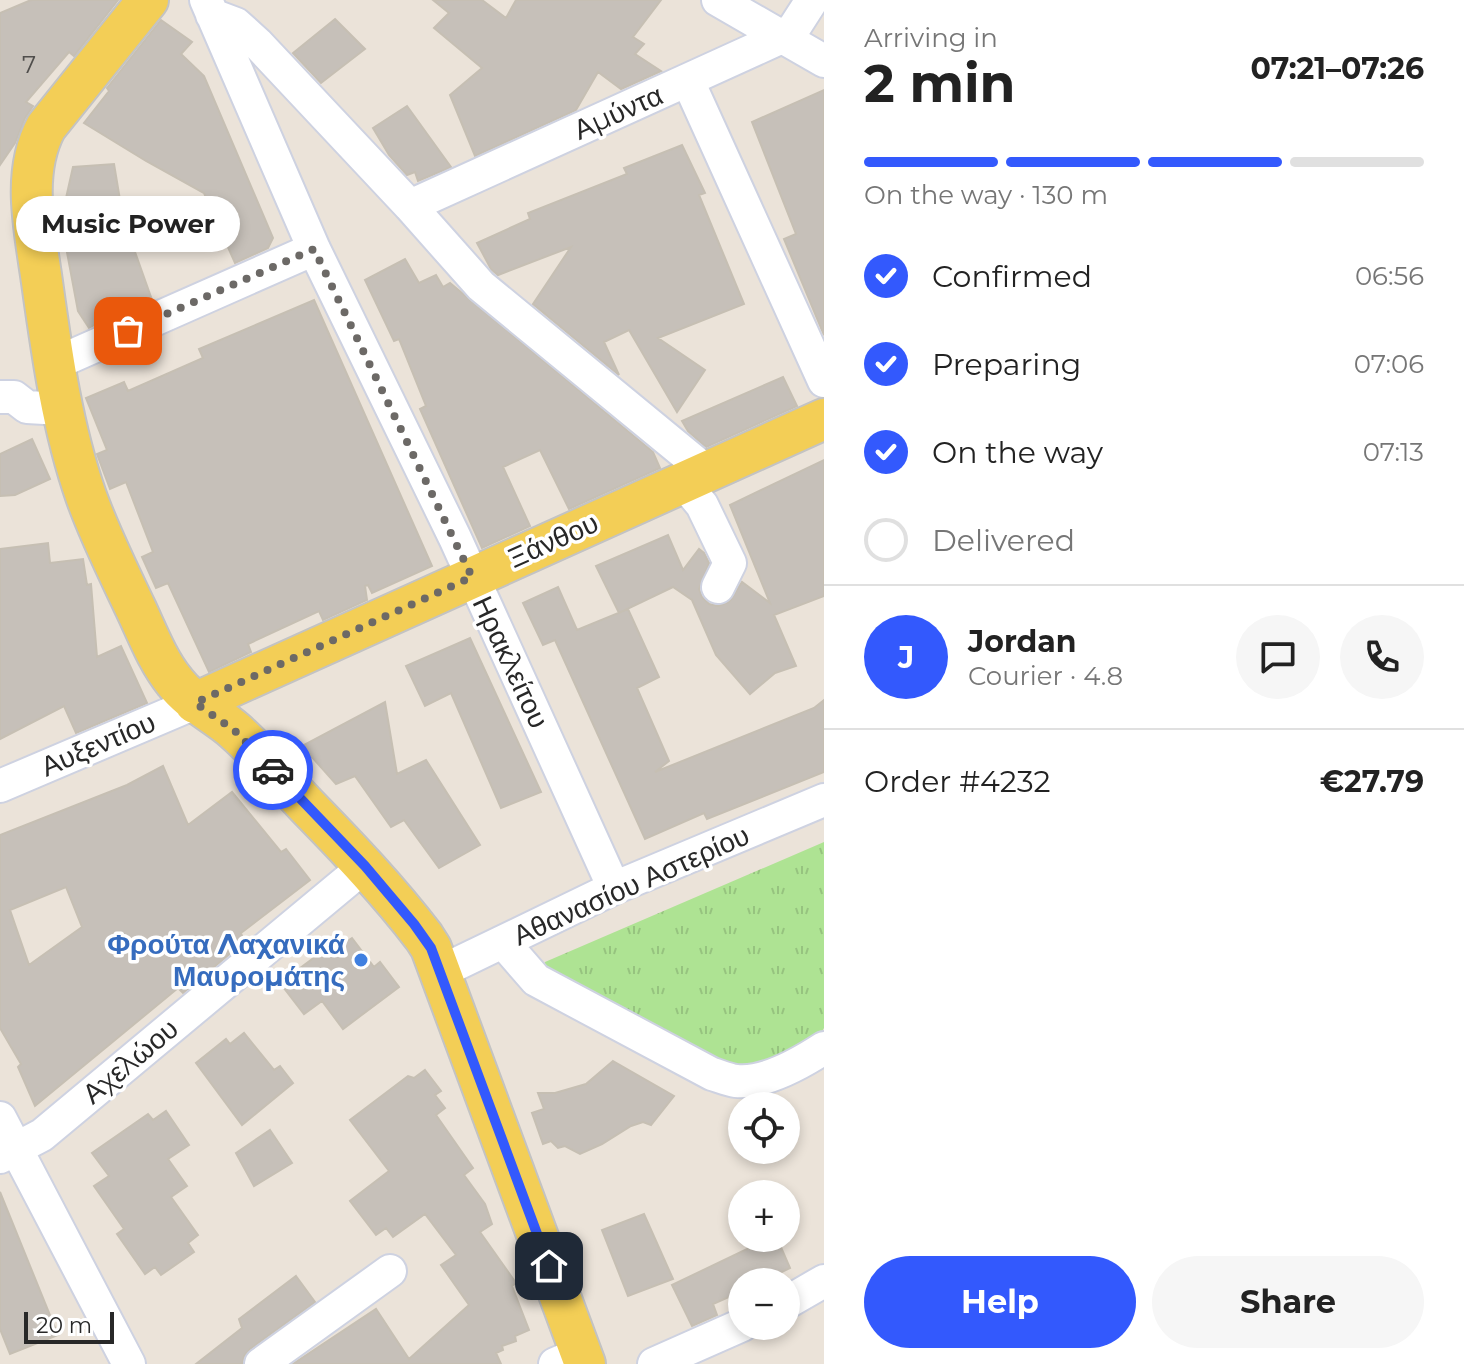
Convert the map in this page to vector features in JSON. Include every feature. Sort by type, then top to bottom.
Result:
[{"type":"main road","points":[[148,0],[46,127],[34,162],[32,207],[54,364],[62,409],[86,495],[161,662],[175,683],[195,703],[234,730],[365,866],[424,937],[440,972],[574,1360]]},
{"type":"main road","name":"Ξάνθου","points":[[195,703],[824,419]]},
{"type":"street","points":[[718,0],[824,61]]},
{"type":"street","name":"Αμύντα","points":[[410,206],[782,37],[794,28],[812,0]]},
{"type":"street","points":[[209,8],[236,24],[257,43],[481,286],[694,476],[702,505],[730,563],[718,587]]},
{"type":"street","name":"Ηρακλείτου","points":[[209,8],[314,249],[472,577],[614,888]]},
{"type":"street","points":[[688,81],[824,381]]},
{"type":"street","points":[[54,364],[314,249]]},
{"type":"street","points":[[1,397],[14,397],[27,407],[62,409]]},
{"type":"street","name":"Αυξεντίου","points":[[0,786],[195,703]]},
{"type":"street","name":"Αθανασίου Αστερίου","points":[[440,972],[614,888],[824,800]]},
{"type":"street","name":"Αχελώου","points":[[8,1153],[42,1135],[365,866]]},
{"type":"street","points":[[503,942],[536,980],[712,1074],[738,1081],[765,1076],[795,1066],[824,1048]]},
{"type":"street","points":[[0,1118],[8,1153],[129,1364]]},
{"type":"street","points":[[261,1364],[390,1271]]},
{"type":"street","points":[[800,1295],[824,1281]]},
{"type":"street","points":[[654,1364],[728,1331]]},
{"type":"green space","points":[[824,842],[824,1028],[818,1038],[753,1078],[541,972],[545,962]]},
{"type":"building","points":[[31,0],[118,0],[74,56],[69,52],[26,102],[33,106],[0,165],[0,13]]},
{"type":"building","points":[[433,0],[482,0],[506,18],[516,0],[661,0],[633,37],[644,44],[635,54],[661,71],[621,89],[598,72],[576,110],[475,156],[450,95],[482,68],[434,28],[449,13]]},
{"type":"building","points":[[335,19],[365,49],[321,83],[293,53]]},
{"type":"building","points":[[161,20],[192,42],[181,54],[204,76],[273,238],[268,248],[235,263],[204,193],[84,123],[109,91],[107,88]]},
{"type":"building","points":[[824,90],[824,335],[784,239],[796,234],[752,122]]},
{"type":"building","points":[[407,106],[451,167],[418,181],[415,172],[407,175],[389,155],[373,128]]},
{"type":"building","points":[[682,145],[705,193],[699,195],[744,304],[658,338],[705,370],[677,412],[629,330],[604,342],[619,375],[533,304],[571,247],[498,275],[491,269],[477,243],[530,219],[528,213],[627,174],[624,168]]},
{"type":"building","points":[[114,164],[123,218],[152,300],[110,316],[89,328],[78,311],[66,247],[71,242],[64,207],[73,167]]},
{"type":"building","points":[[405,259],[419,283],[436,275],[443,287],[450,283],[653,452],[660,468],[569,509],[540,450],[503,467],[530,526],[482,548],[420,409],[426,406],[399,339],[394,341],[365,280]]},
{"type":"building","points":[[314,300],[432,566],[372,593],[368,585],[365,586],[367,600],[323,620],[319,611],[248,644],[251,652],[209,672],[168,583],[156,588],[142,557],[153,552],[126,482],[110,489],[97,454],[107,450],[86,398],[124,382],[128,391],[203,358],[199,349]]},
{"type":"building","points":[[783,377],[797,406],[706,447],[682,421]]},
{"type":"building","points":[[32,439],[50,479],[15,495],[0,496],[0,454]]},
{"type":"building","points":[[824,460],[824,596],[774,615],[796,666],[775,673],[750,694],[716,655],[692,600],[673,587],[619,613],[596,566],[668,535],[683,570],[699,549],[704,553],[709,563],[699,589],[709,604],[718,606],[729,602],[742,582],[770,603],[730,505]]},
{"type":"building","points":[[48,543],[50,563],[83,559],[87,585],[91,584],[97,657],[121,646],[147,703],[76,733],[64,706],[0,739],[0,549]]},
{"type":"building","points":[[558,587],[577,630],[628,609],[659,677],[637,688],[669,761],[655,772],[814,708],[824,700],[824,772],[707,819],[704,813],[645,839],[555,640],[543,645],[523,603]]},
{"type":"building","points":[[470,638],[541,792],[501,808],[451,693],[425,706],[406,666]]},
{"type":"building","points":[[385,702],[397,774],[426,760],[480,845],[439,868],[404,820],[391,827],[355,776],[336,784],[302,746]]},
{"type":"building","points":[[163,766],[188,825],[232,792],[281,852],[286,849],[310,880],[241,933],[244,942],[183,993],[178,988],[35,1106],[18,1067],[21,1064],[0,1028],[0,835],[127,785]],"holes":[[[66,887],[82,927],[29,965],[10,910]]]},
{"type":"building","points":[[342,937],[346,942],[352,938],[374,967],[380,962],[399,987],[343,1029],[322,1001],[304,1014],[280,983]]},
{"type":"building","points":[[244,1033],[274,1070],[280,1066],[293,1083],[242,1125],[196,1063],[226,1039],[230,1044]]},
{"type":"building","points":[[613,1061],[674,1096],[651,1125],[643,1122],[631,1126],[580,1154],[565,1146],[558,1148],[551,1141],[543,1144],[532,1113],[544,1109],[538,1093],[555,1093],[586,1084]]},
{"type":"building","points":[[425,1070],[441,1091],[435,1095],[445,1108],[436,1115],[473,1168],[464,1175],[485,1204],[492,1224],[480,1232],[516,1283],[512,1286],[529,1330],[515,1336],[516,1341],[502,1346],[503,1350],[496,1353],[501,1364],[293,1364],[376,1309],[409,1359],[469,1305],[441,1265],[456,1255],[425,1214],[393,1237],[386,1228],[376,1235],[350,1201],[389,1171],[350,1120],[408,1076],[414,1078]]},
{"type":"building","points":[[166,1111],[189,1145],[168,1159],[187,1186],[171,1197],[198,1235],[188,1243],[194,1252],[161,1275],[155,1267],[145,1274],[117,1234],[124,1229],[94,1186],[109,1176],[92,1153],[148,1114],[153,1120]]},
{"type":"building","points":[[270,1130],[292,1163],[254,1186],[236,1153]]},
{"type":"building","points":[[0,1192],[58,1335],[10,1354],[0,1329]]},
{"type":"building","points":[[644,1214],[673,1279],[628,1296],[602,1230]]},
{"type":"building","points":[[741,1252],[783,1252],[790,1268],[728,1268],[728,1297],[713,1304],[717,1315],[692,1326],[672,1285]]},
{"type":"building","points":[[296,1276],[315,1302],[250,1349],[242,1364],[196,1364],[242,1328],[239,1319]]},
{"type":"way so far","points":[[128,331],[314,249],[472,577],[195,703],[234,730],[273,770]]},
{"type":"place","name":"Music Power","points":[[128,331]]},
{"type":"place","name":"Φρούτα Λαχανικά Μαυρομάτης","points":[[361,960]]},
{"type":"route","points":[[273,770],[365,866],[431,948],[549,1266]]}]
